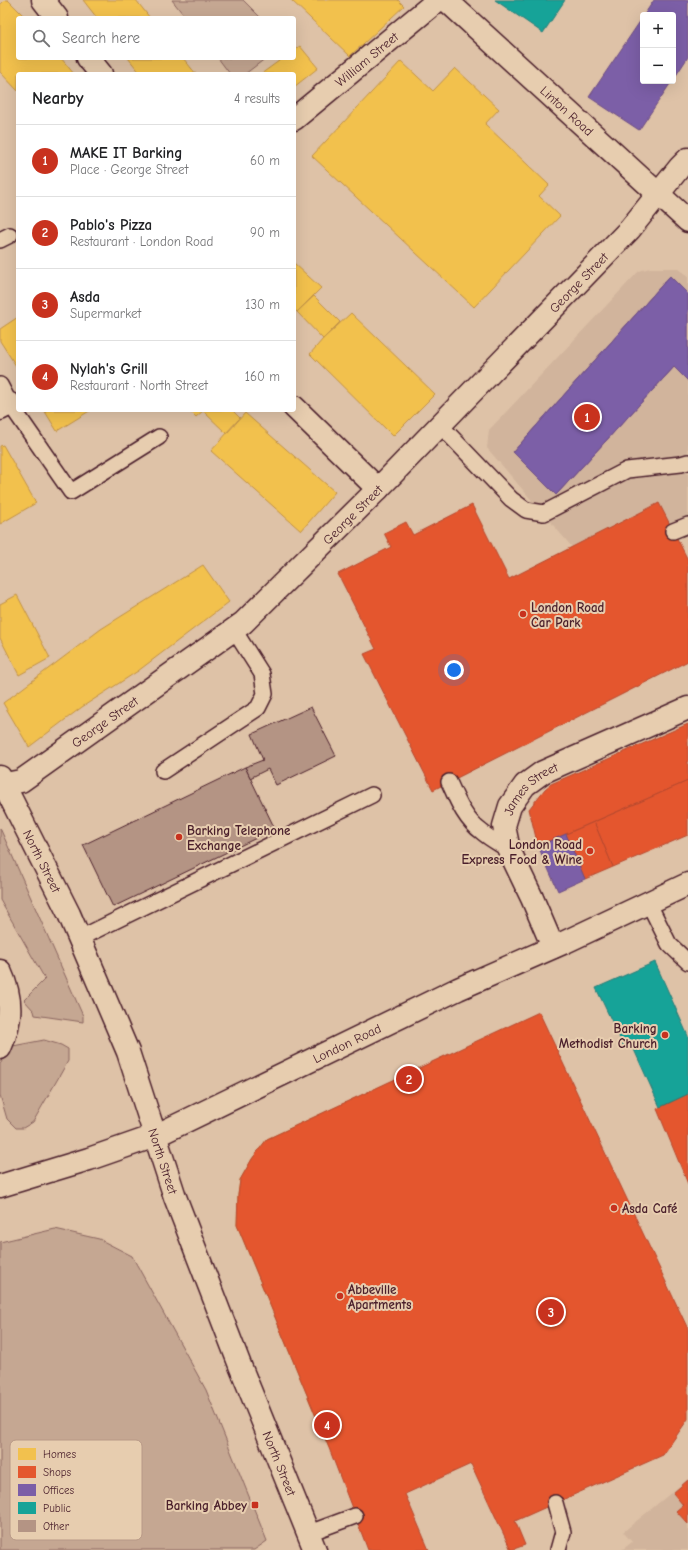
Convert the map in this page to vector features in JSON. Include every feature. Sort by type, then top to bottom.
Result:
[{"type":"street","points":[[42,0],[55,16]]},
{"type":"street","name":"William Street","points":[[296,116],[438,0]]},
{"type":"street","name":"Linton Road","points":[[446,0],[688,221]]},
{"type":"street","points":[[90,60],[99,72]]},
{"type":"street","name":"George Street","points":[[1,782],[20,781],[243,624],[378,489],[630,229],[680,167],[688,160]]},
{"type":"street","points":[[296,409],[378,489]]},
{"type":"street","name":"James Street","points":[[553,947],[509,850],[504,826],[510,806],[525,785],[543,772],[688,708]]},
{"type":"street","name":"North Street","points":[[1,782],[80,938],[128,1052],[175,1197],[190,1237],[241,1368],[312,1542]]},
{"type":"street","name":"London Road","points":[[0,1186],[89,1159],[155,1136],[445,995],[553,947],[688,884]]},
{"type":"street","points":[[0,971],[7,986],[10,1001],[9,1019],[0,1048]]},
{"type":"lane","points":[[3,399],[71,492],[159,437]]},
{"type":"lane","points":[[440,425],[511,499],[526,510],[544,513],[627,470],[688,462]]},
{"type":"lane","points":[[673,532],[688,525]]},
{"type":"lane","points":[[163,771],[258,708],[265,694],[262,674],[234,630]]},
{"type":"lane","points":[[449,782],[460,807],[480,832],[509,850]]},
{"type":"lane","points":[[80,938],[372,794]]},
{"type":"lane","points":[[648,902],[669,944],[688,962]]},
{"type":"lane","points":[[555,1503],[563,1532],[558,1550]]},
{"type":"lane","points":[[312,1542],[355,1516]]},
{"type":"shaded area","points":[[172,0],[243,0],[259,16],[184,16]]},
{"type":"shaded area","points":[[220,60],[263,60],[248,72],[228,72]]},
{"type":"shaded area","points":[[650,268],[678,268],[688,276],[688,516],[671,527],[659,503],[572,547],[487,448],[489,430],[639,271]]},
{"type":"shaded area","points":[[0,828],[83,1016],[83,1022],[35,1015],[34,1011],[24,1000],[45,979],[0,900]]},
{"type":"shaded area","points":[[44,1040],[61,1045],[68,1049],[68,1061],[33,1122],[23,1128],[16,1128],[7,1119],[0,1095],[0,1064],[13,1046]]},
{"type":"shaded area","points":[[55,1229],[99,1239],[132,1256],[206,1390],[267,1541],[254,1550],[0,1550],[0,1242]]},
{"type":"shaded area","points":[[688,1479],[688,1550],[622,1550],[632,1542],[623,1532]]},
{"type":"building: Homes","points":[[5,0],[8,0],[24,16],[16,16],[16,60],[63,60],[72,72],[16,72],[16,89],[0,72],[0,5]]},
{"type":"building: Homes","points":[[83,0],[136,0],[148,16],[95,16]]},
{"type":"building: Homes","points":[[291,0],[398,0],[404,6],[350,56]]},
{"type":"building: Homes","points":[[300,46],[318,68],[296,85],[296,72],[264,72],[280,60],[296,60],[296,49]]},
{"type":"building: Homes","points":[[130,60],[185,60],[194,72],[139,72]]},
{"type":"building: Homes","points":[[401,61],[433,91],[455,68],[499,109],[485,124],[549,185],[539,196],[560,216],[474,307],[312,156]]},
{"type":"building: Homes","points":[[296,265],[321,288],[297,312],[296,311]]},
{"type":"building: Homes","points":[[314,296],[340,322],[323,339],[297,312]]},
{"type":"building: Homes","points":[[351,313],[435,394],[393,436],[310,354],[323,339]]},
{"type":"building: Homes","points":[[16,318],[16,366],[0,341],[0,329]]},
{"type":"building: Homes","points":[[45,412],[88,412],[57,431]]},
{"type":"building: Homes","points":[[191,412],[202,412],[196,417]]},
{"type":"building: Homes","points":[[204,412],[234,412],[240,418],[226,433]]},
{"type":"building: Homes","points":[[245,413],[335,492],[301,531],[211,451]]},
{"type":"building: Homes","points":[[3,445],[36,503],[0,524],[0,446]]},
{"type":"building: Homes","points":[[203,565],[229,602],[138,671],[82,707],[29,747],[3,703],[101,629]]},
{"type":"building: Homes","points":[[17,595],[50,658],[19,675],[0,638],[0,604]]},
{"type":"building: Homes","name":"Abbeville Apartments","points":[[511,1026],[548,1114],[372,1196],[443,1368],[400,1389],[407,1415],[329,1448],[237,1225],[240,1180],[252,1159],[267,1139]]},
{"type":"building: Shops","name":"London Road Car Park","points":[[659,503],[688,560],[688,661],[433,790],[364,654],[376,649],[338,574],[391,547],[384,533],[406,522],[413,535],[472,505],[509,579]]},
{"type":"building: Shops","points":[[688,724],[688,781],[538,846],[529,809],[545,789],[551,784]]},
{"type":"building: Shops","points":[[688,781],[688,835],[613,867],[594,822]]},
{"type":"building: Shops","name":"London Road Express Food & Wine","points":[[594,822],[613,867],[585,879],[566,834]]},
{"type":"building: Shops","points":[[539,1012],[688,1329],[688,1419],[663,1455],[515,1521],[525,1545],[511,1550],[471,1464],[405,1494],[429,1550],[368,1550],[329,1448],[237,1225],[240,1180],[252,1159],[267,1139]]},
{"type":"building: Shops","points":[[688,1094],[688,1184],[657,1109]]},
{"type":"building: Shops","points":[[688,1480],[688,1524],[676,1511],[683,1505],[673,1493]]},
{"type":"building: Offices","points":[[654,0],[688,0],[688,57],[676,75],[676,12],[646,12]]},
{"type":"building: Offices","points":[[640,21],[640,84],[670,84],[639,130],[589,97]]},
{"type":"building: Offices","points":[[670,276],[688,294],[688,381],[674,367],[556,495],[513,452]]},
{"type":"building: Offices","points":[[670,276],[688,294],[688,381],[674,367],[556,495],[513,452]]},
{"type":"building: Offices","points":[[566,834],[585,879],[558,891],[538,846]]},
{"type":"building: Public","points":[[495,0],[565,0],[543,33]]},
{"type":"building: Public","points":[[655,962],[688,1036],[688,1094],[660,1107],[631,1043],[624,1047],[596,988]]},
{"type":"building: Other","points":[[311,707],[336,756],[276,785],[268,769],[250,778],[245,767],[263,760],[252,734]]},
{"type":"building: Other","name":"Barking Telephone Exchange","points":[[245,767],[275,829],[113,907],[83,845]]},
{"type":"place","name":"MAKE IT Barking","points":[[587,417]]},
{"type":"place","name":"London Road Car Park","points":[[523,614]]},
{"type":"place","name":"Barking Telephone Exchange","points":[[179,837]]},
{"type":"place","name":"London Road Express Food & Wine","points":[[590,851]]},
{"type":"place","name":"Barking Methodist Church","points":[[665,1035]]},
{"type":"place","name":"Pablo's Pizza","points":[[409,1079]]},
{"type":"place","name":"Asda Café","points":[[614,1208]]},
{"type":"place","name":"Abbeville Apartments","points":[[340,1296]]},
{"type":"place","name":"Asda","points":[[551,1312]]},
{"type":"place","name":"Nylah's Grill","points":[[327,1425]]},
{"type":"place","name":"Barking Abbey","points":[[255,1505]]}]
